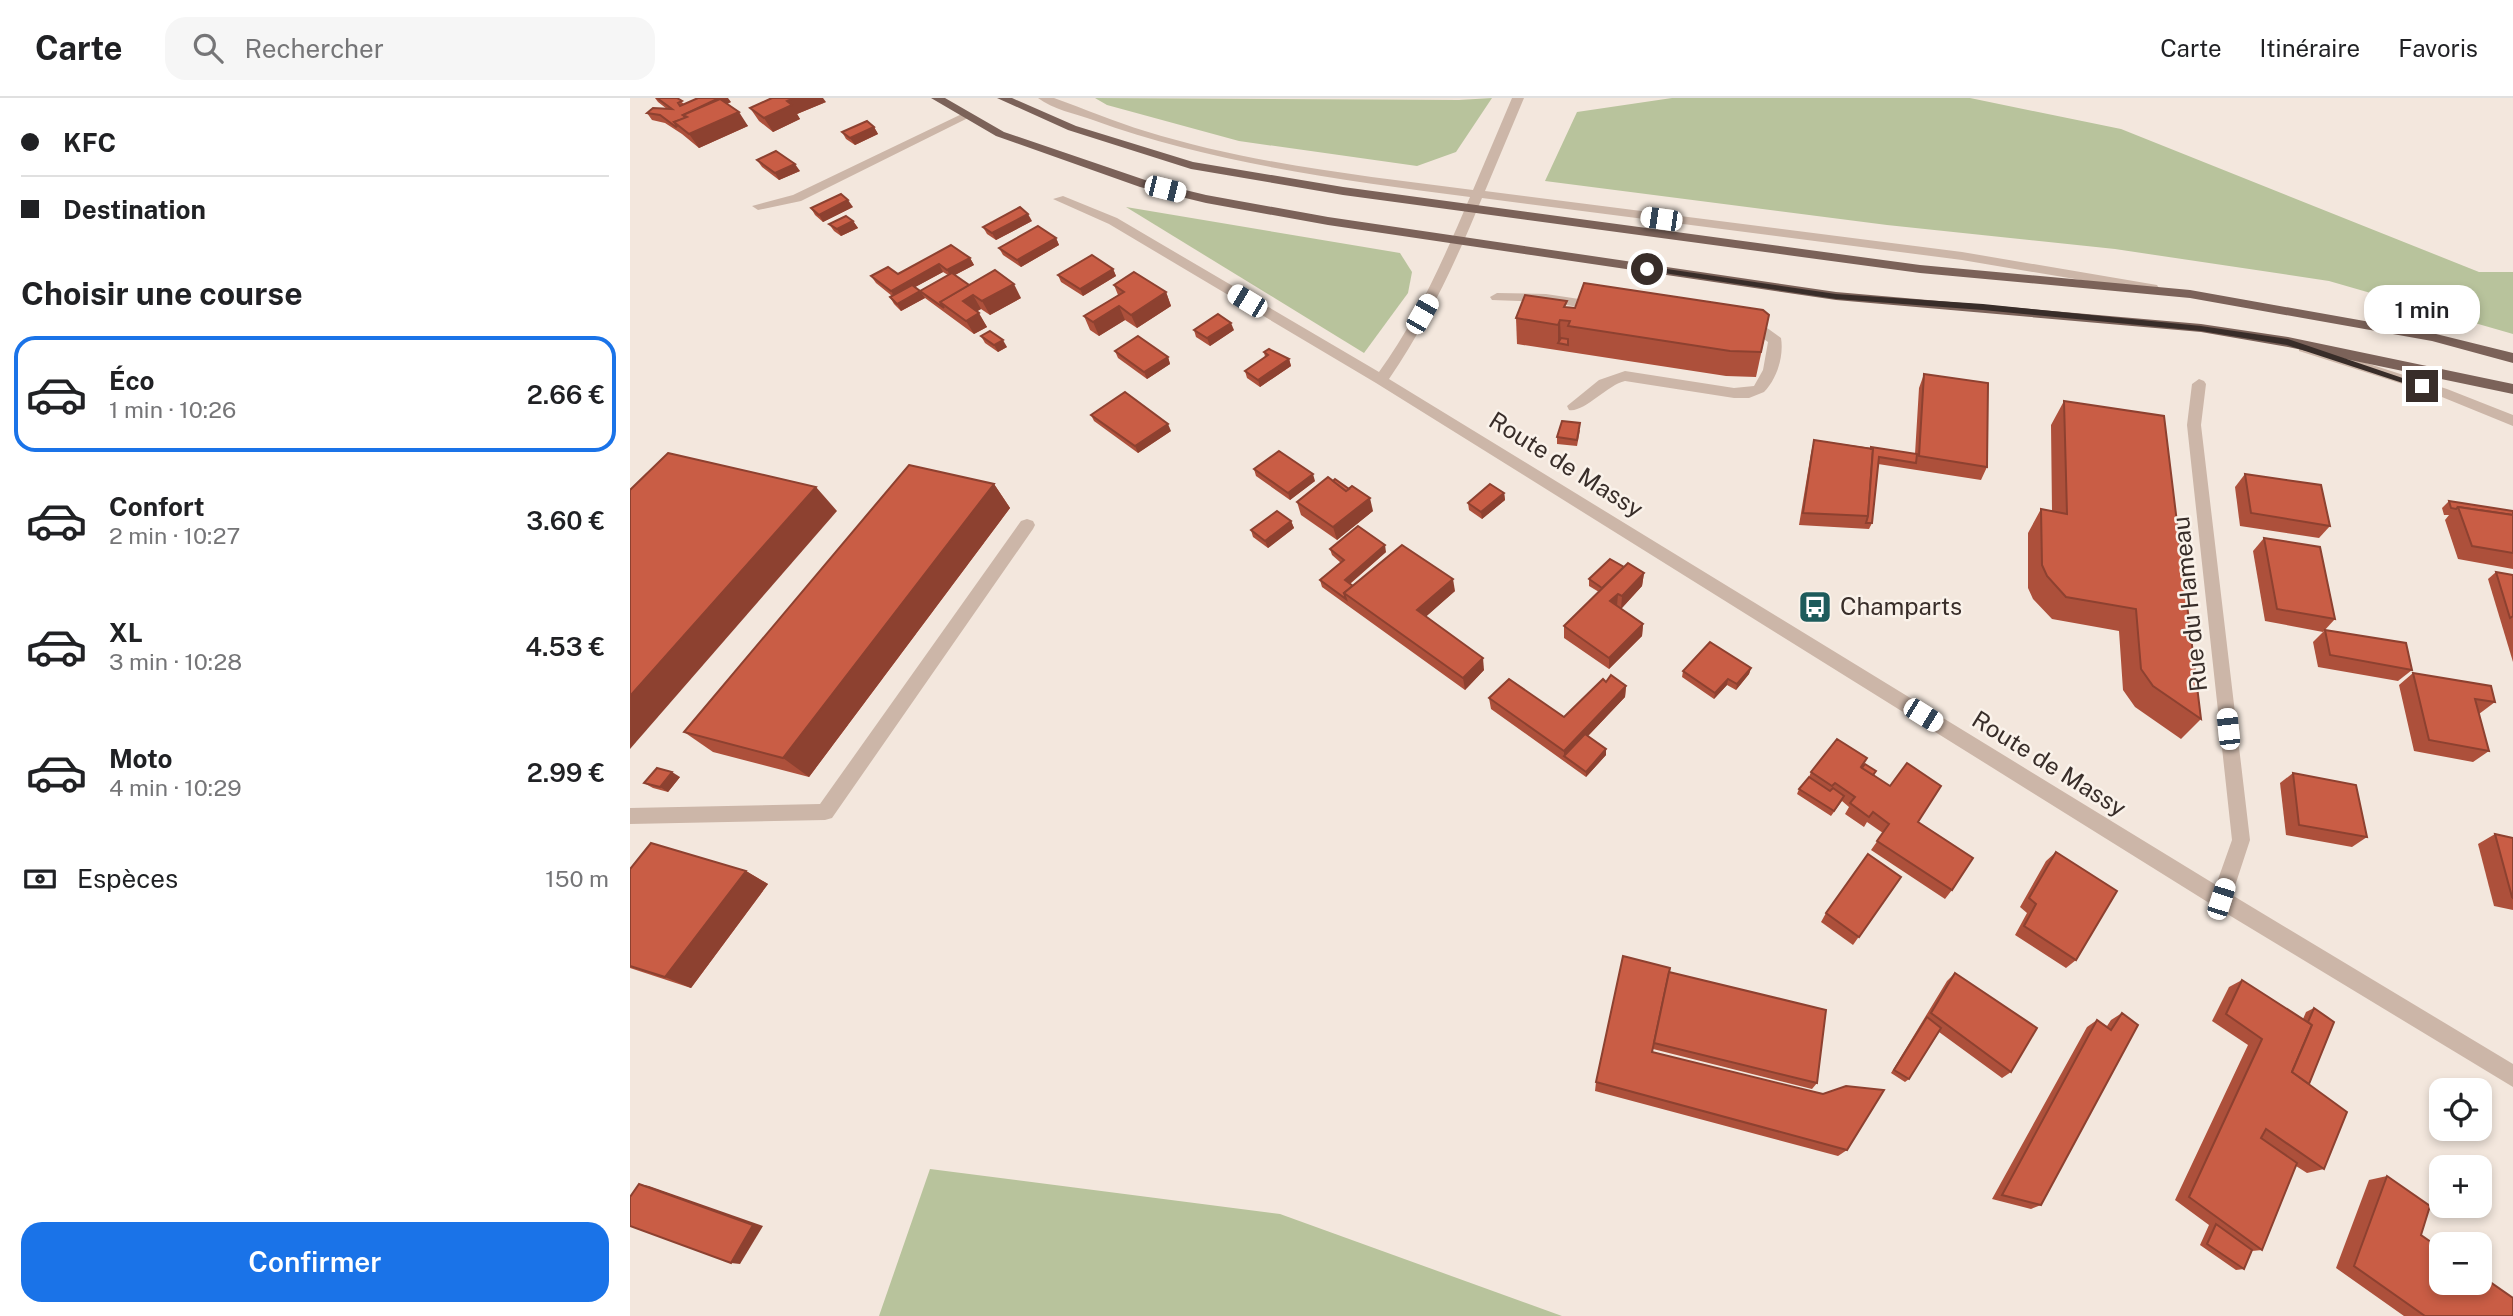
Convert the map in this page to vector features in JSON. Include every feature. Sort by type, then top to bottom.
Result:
[{"type":"main road","points":[[937,98],[1000,134],[1144,184],[1218,201],[1459,241],[1836,296],[2160,324],[2288,342],[2513,389]]},
{"type":"main road","points":[[1003,98],[1072,128],[1191,165],[1343,191],[1920,269],[2190,295],[2432,337],[2513,358]]},
{"type":"street","points":[[1044,98],[1142,134],[1209,152],[1352,178],[1962,256],[2190,295]]},
{"type":"street","points":[[1381,380],[1427,306],[1459,241],[1491,157],[1518,98]]},
{"type":"street","points":[[758,206],[797,198],[966,115]]},
{"type":"street","name":"Route de Massy","points":[[1059,198],[1113,221],[1381,380],[2221,899],[2513,1076]]},
{"type":"street","points":[[1497,297],[1546,298],[1612,307]]},
{"type":"street","points":[[1574,406],[1609,381],[1626,376],[1723,392],[1747,393],[1759,390],[1767,378],[1774,358],[1774,338],[1758,328],[1732,324]]},
{"type":"street","points":[[2288,342],[2442,392],[2513,421]]},
{"type":"street","name":"Rue du Hameau","points":[[2199,384],[2194,425],[2241,840],[2221,899]]},
{"type":"street","points":[[633,816],[825,813],[1027,525]]},
{"type":"green space","points":[[1095,98],[1492,98],[1456,152],[1417,166],[1239,141],[1107,105]]},
{"type":"green space","points":[[1672,98],[1970,98],[2121,129],[2479,272],[2513,272],[2513,334],[2329,281],[2115,249],[1887,225],[1545,181],[1577,112]]},
{"type":"green space","points":[[1126,207],[1400,253],[1412,272],[1408,293],[1364,353]]},
{"type":"green space","points":[[930,1169],[1280,1214],[1562,1316],[879,1316]]},
{"type":"building","points":[[657,98],[677,98],[682,101],[678,103],[680,106],[698,98],[719,98],[683,115],[686,118],[674,122],[676,127],[660,115],[647,113],[653,108],[672,109]]},
{"type":"building","points":[[772,98],[794,98],[787,101],[792,105],[764,118],[750,108]]},
{"type":"building","points":[[720,99],[739,112],[689,134],[674,122],[687,117],[683,115]]},
{"type":"building","points":[[867,121],[874,127],[850,138],[842,132]]},
{"type":"building","points":[[776,151],[795,164],[775,173],[757,160]]},
{"type":"building","points":[[841,194],[848,200],[819,215],[811,208]]},
{"type":"building","points":[[1020,207],[1028,214],[992,233],[983,227]]},
{"type":"building","points":[[846,216],[853,221],[837,229],[829,224]]},
{"type":"building","points":[[1038,226],[1056,238],[1017,260],[999,248]]},
{"type":"building","points":[[951,245],[970,258],[947,270],[939,264],[891,291],[871,276],[888,267],[898,274]]},
{"type":"building","points":[[1092,255],[1113,269],[1080,289],[1058,275]]},
{"type":"building","points":[[995,270],[1014,284],[982,301],[973,295],[963,301],[979,313],[966,321],[940,302]]},
{"type":"building","points":[[1134,272],[1166,292],[1131,315],[1119,306],[1093,322],[1084,316],[1124,292],[1114,285]]},
{"type":"building","points":[[952,273],[969,285],[940,302],[944,308],[920,291]]},
{"type":"building","points":[[1584,283],[1763,310],[1769,315],[1761,352],[1730,351],[1568,326],[1570,321],[1560,320],[1558,325],[1516,318],[1525,295],[1567,301],[1564,307],[1575,308]]},
{"type":"building","points":[[912,285],[920,291],[897,304],[890,297]]},
{"type":"building","points":[[1218,314],[1231,323],[1207,338],[1194,330]]},
{"type":"building","points":[[990,331],[1003,340],[994,345],[981,336]]},
{"type":"building","points":[[1138,336],[1168,357],[1144,372],[1115,351]]},
{"type":"building","points":[[1561,338],[1568,339],[1568,345],[1558,343]]},
{"type":"building","points":[[1269,349],[1289,359],[1258,380],[1245,371],[1268,355],[1264,352]]},
{"type":"building","points":[[1924,374],[1988,383],[1987,467],[1919,456]]},
{"type":"building","points":[[1125,392],[1168,424],[1135,446],[1091,415]]},
{"type":"building","points":[[2064,401],[2164,416],[2201,719],[2153,686],[2141,669],[2136,609],[2066,597],[2047,576],[2042,565],[2041,509],[2067,514]]},
{"type":"building","points":[[1562,421],[1580,423],[1577,440],[1557,437]]},
{"type":"building","points":[[1814,440],[1873,449],[1868,516],[1803,513]]},
{"type":"building","points":[[1871,447],[1917,454],[1916,463],[1879,457],[1872,523],[1866,523],[1873,449]]},
{"type":"building","points":[[1279,451],[1313,474],[1288,493],[1254,469]]},
{"type":"building","points":[[668,453],[816,487],[630,696],[630,490]]},
{"type":"building","points":[[909,465],[994,484],[783,758],[684,732]]},
{"type":"building","points":[[2245,474],[2321,485],[2330,526],[2251,513]]},
{"type":"building","points":[[1328,477],[1346,491],[1352,486],[1370,498],[1333,527],[1297,502]]},
{"type":"building","points":[[1335,479],[1349,489],[1346,491],[1333,481]]},
{"type":"building","points":[[1490,484],[1504,493],[1481,512],[1468,503]]},
{"type":"building","points":[[2449,501],[2513,511],[2513,515],[2451,508]]},
{"type":"building","points":[[2458,507],[2513,515],[2513,553],[2472,546]]},
{"type":"building","points":[[1277,511],[1291,521],[1265,541],[1251,530]]},
{"type":"building","points":[[1358,526],[1385,545],[1345,580],[1353,586],[1344,593],[1346,599],[1320,580],[1344,560],[1330,549]]},
{"type":"building","points":[[2264,538],[2320,547],[2335,619],[2277,609]]},
{"type":"building","points":[[1402,545],[1453,579],[1417,610],[1483,658],[1463,678],[1344,593]]},
{"type":"building","points":[[1610,559],[1624,567],[1602,588],[1589,579]]},
{"type":"building","points":[[1628,563],[1644,573],[1622,596],[1618,594],[1610,601],[1643,624],[1609,658],[1564,626]]},
{"type":"building","points":[[2496,572],[2513,575],[2513,616],[2510,618]]},
{"type":"building","points":[[2325,630],[2406,643],[2412,670],[2330,655]]},
{"type":"building","points":[[1710,642],[1751,668],[1737,684],[1728,679],[1715,693],[1683,671]]},
{"type":"building","points":[[2413,673],[2491,686],[2495,702],[2475,699],[2489,751],[2429,740]]},
{"type":"building","points":[[1611,675],[1626,686],[1564,751],[1489,698],[1509,679],[1564,717],[1603,679],[1606,682]]},
{"type":"building","points":[[1585,734],[1606,749],[1586,772],[1564,756]]},
{"type":"building","points":[[1837,739],[1867,758],[1861,767],[1890,786],[1907,763],[1941,786],[1918,822],[1973,858],[1952,890],[1877,841],[1889,824],[1873,812],[1869,817],[1850,803],[1855,797],[1835,783],[1832,786],[1811,772]]},
{"type":"building","points":[[1865,764],[1876,771],[1873,775],[1862,768]]},
{"type":"building","points":[[657,768],[672,772],[660,787],[644,783]]},
{"type":"building","points":[[2293,773],[2356,785],[2367,837],[2299,825]]},
{"type":"building","points":[[1809,777],[1830,791],[1833,788],[1844,796],[1834,811],[1799,789]]},
{"type":"building","points":[[2495,834],[2513,838],[2513,898],[2512,897]]},
{"type":"building","points":[[651,843],[746,871],[665,977],[630,966],[630,869]]},
{"type":"building","points":[[2056,852],[2117,891],[2076,960],[2024,926],[2036,904],[2029,898]]},
{"type":"building","points":[[1868,854],[1901,877],[1859,937],[1826,913]]},
{"type":"building","points":[[1623,956],[1670,968],[1652,1052],[1823,1094],[1846,1086],[1884,1090],[1847,1150],[1596,1082]]},
{"type":"building","points":[[1669,972],[1826,1010],[1817,1083],[1654,1043]]},
{"type":"building","points":[[1955,973],[2037,1028],[2011,1072],[1931,1013]]},
{"type":"building","points":[[2242,980],[2312,1025],[2292,1072],[2347,1112],[2324,1169],[2266,1129],[2261,1138],[2297,1163],[2262,1250],[2189,1197],[2262,1039],[2226,1014]]},
{"type":"building","points":[[2314,1008],[2334,1022],[2309,1084],[2292,1072],[2312,1025],[2308,1022]]},
{"type":"building","points":[[2122,1013],[2138,1025],[2041,1205],[2002,1195],[2097,1020],[2111,1030]]},
{"type":"building","points":[[1927,1017],[1941,1028],[1909,1079],[1894,1070]]},
{"type":"building","points":[[2387,1176],[2429,1205],[2421,1235],[2429,1241],[2429,1295],[2492,1295],[2492,1283],[2513,1298],[2513,1316],[2425,1316],[2354,1266]]},
{"type":"building","points":[[639,1184],[753,1225],[731,1263],[630,1226],[630,1197]]},
{"type":"building","points":[[2216,1224],[2252,1250],[2244,1269],[2207,1244]]},
{"type":"place","name":"Champarts","points":[[1815,607]]},
{"type":"route","points":[[1647,269],[1836,296],[2201,328],[2288,342],[2422,386]]}]
